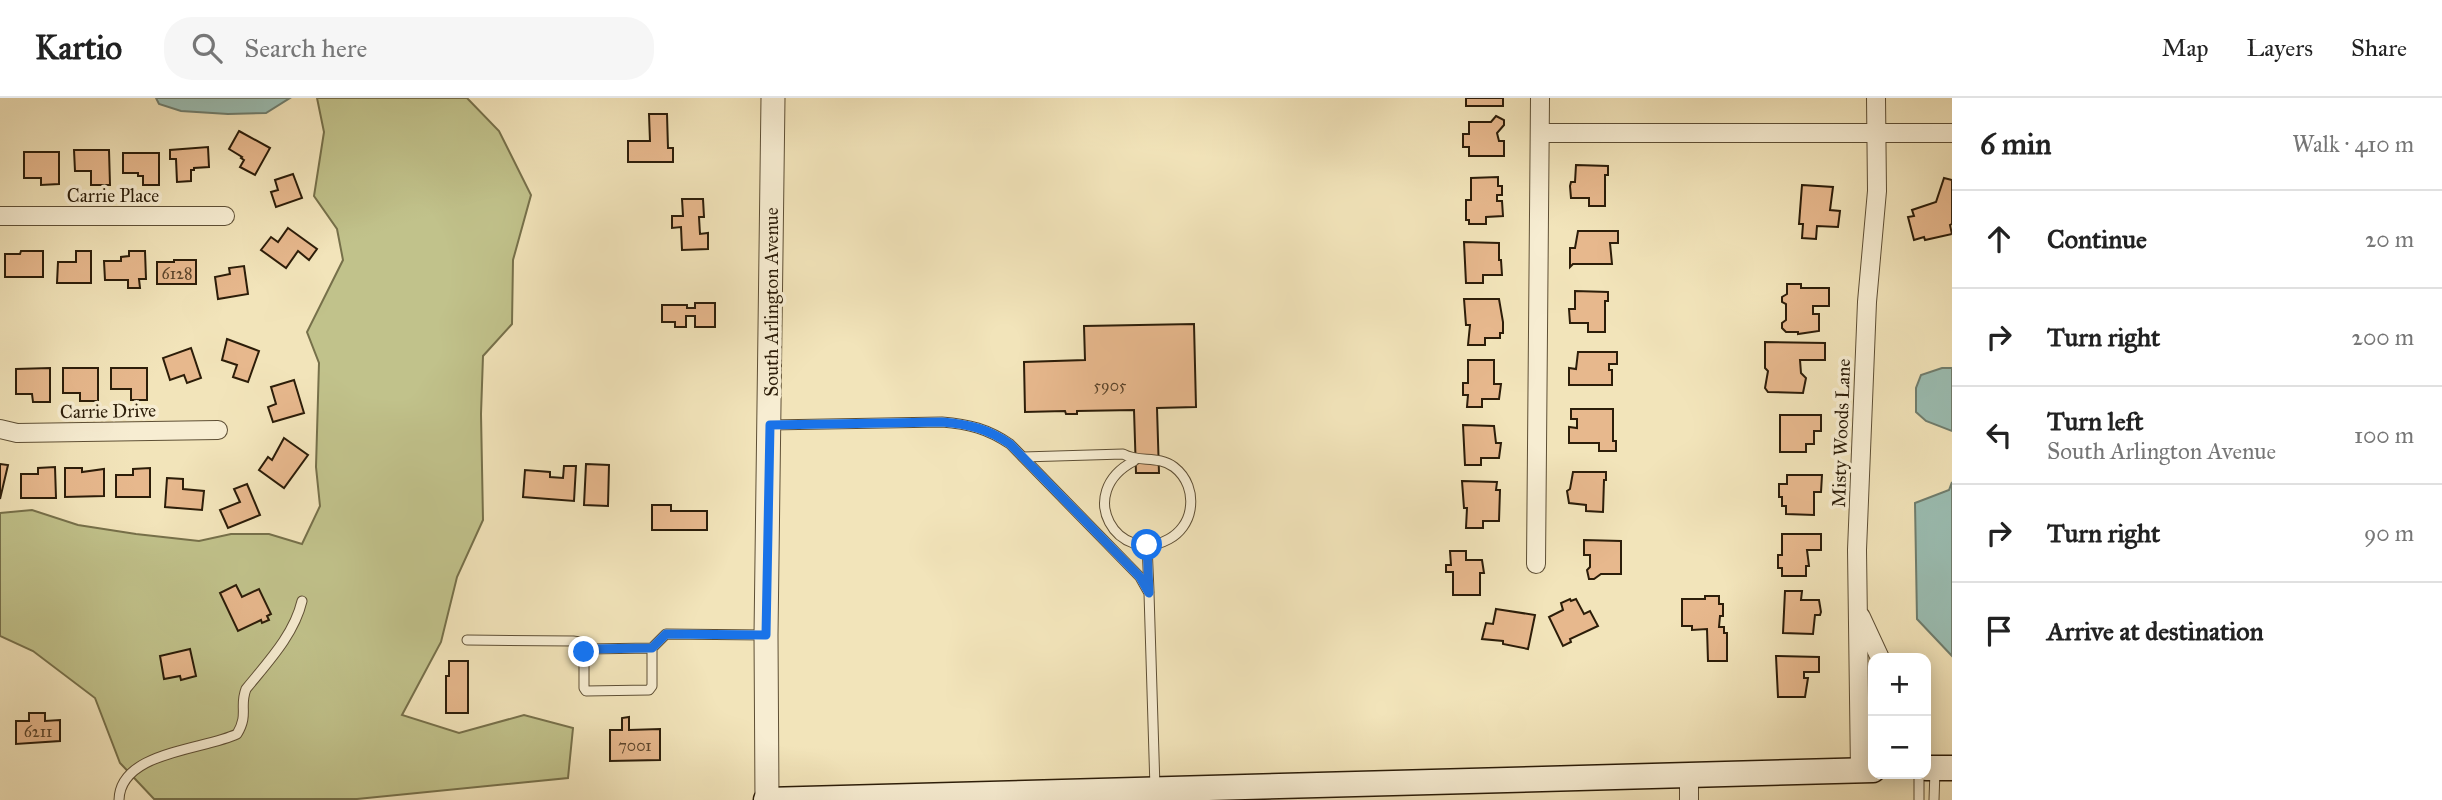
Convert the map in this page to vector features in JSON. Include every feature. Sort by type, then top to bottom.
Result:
[{"type":"main road","points":[[766,800],[1065,796],[1155,789],[1198,794],[1866,770]]},
{"type":"street","name":"South Arlington Avenue","points":[[766,800],[773,98]]},
{"type":"street","points":[[1536,564],[1540,98]]},
{"type":"street","name":"Misty Woods Lane","points":[[1866,770],[1857,550],[1867,302],[1877,191],[1876,98]]},
{"type":"street","points":[[1540,132],[1952,134]]},
{"type":"street","name":"Carrie Place","points":[[0,216],[225,215]]},
{"type":"street","name":"Carrie Drive","points":[[0,429],[18,433],[218,430]]},
{"type":"street","points":[[1858,611],[1878,653]]},
{"type":"street","points":[[1689,775],[1689,800]]},
{"type":"lane","points":[[770,425],[942,422],[971,424],[992,432],[1023,457],[1140,577],[1149,593]]},
{"type":"lane","points":[[1023,457],[1123,454],[1135,460]]},
{"type":"lane","points":[[1147,458],[1172,465],[1182,474],[1189,486],[1190,513],[1185,526],[1162,543],[1147,545],[1122,537],[1112,527],[1106,515],[1104,502],[1113,476],[1135,460],[1147,458]]},
{"type":"lane","points":[[1147,545],[1155,789]]},
{"type":"lane","points":[[119,800],[123,783],[155,757],[236,734],[244,718],[243,695],[277,650],[302,601]]},
{"type":"lane","points":[[467,640],[573,641],[580,642],[587,649],[652,648],[666,634],[766,635]]},
{"type":"lane","points":[[587,649],[584,652],[586,691],[649,690],[652,686],[652,648]]},
{"type":"lane","points":[[1919,800],[1933,769]]},
{"type":"lane","points":[[1933,769],[1934,800]]},
{"type":"green space","points":[[317,98],[467,98],[499,131],[531,195],[513,260],[512,324],[483,356],[483,520],[457,577],[441,642],[402,715],[459,733],[524,715],[573,728],[568,778],[357,799],[154,799],[120,763],[95,698],[33,651],[0,636],[0,513],[32,510],[78,525],[199,541],[231,534],[269,534],[302,544],[320,506],[316,467],[319,363],[307,332],[343,260],[337,229],[314,196],[324,132]]},
{"type":"water","points":[[156,98],[290,98],[266,113],[228,114],[181,111],[159,104]]},
{"type":"water","points":[[1942,368],[1952,368],[1952,431],[1926,421],[1916,412],[1916,388],[1921,375]]},
{"type":"water","points":[[1952,482],[1952,656],[1917,619],[1915,503],[1949,490]]},
{"type":"building","points":[[1466,98],[1503,98],[1503,106],[1466,106]]},
{"type":"building","points":[[649,114],[667,114],[668,148],[673,148],[673,162],[628,162],[628,141],[650,141]]},
{"type":"building","points":[[1496,116],[1504,120],[1504,125],[1497,133],[1499,141],[1504,141],[1504,156],[1469,156],[1469,147],[1463,147],[1463,134],[1469,134],[1469,122],[1491,122]]},
{"type":"building","points":[[239,131],[270,148],[255,175],[240,167],[244,160],[229,149]]},
{"type":"building","points":[[208,147],[209,167],[194,168],[191,170],[191,181],[177,182],[176,159],[170,159],[170,150]]},
{"type":"building","points":[[74,150],[109,150],[110,185],[91,185],[91,171],[75,171]]},
{"type":"building","points":[[24,152],[59,152],[59,184],[41,185],[41,178],[24,178]]},
{"type":"building","points":[[123,153],[159,153],[159,185],[143,185],[143,176],[138,176],[138,173],[123,173]]},
{"type":"building","points":[[1576,165],[1608,166],[1608,175],[1605,175],[1605,206],[1589,206],[1589,198],[1571,198],[1570,186],[1571,182],[1575,182]]},
{"type":"building","points":[[293,174],[302,198],[276,207],[271,192],[278,190],[275,180]]},
{"type":"building","points":[[1498,177],[1502,195],[1497,195],[1497,201],[1502,201],[1503,216],[1486,217],[1486,224],[1469,224],[1469,220],[1466,220],[1466,200],[1471,200],[1471,178]]},
{"type":"building","points":[[1944,178],[1952,180],[1952,234],[1914,240],[1908,217],[1914,216],[1912,210],[1936,202]]},
{"type":"building","points":[[1802,185],[1833,187],[1830,210],[1840,211],[1838,227],[1817,226],[1816,239],[1802,238],[1803,224],[1799,224]]},
{"type":"building","points":[[682,199],[703,199],[704,217],[699,217],[700,234],[708,233],[708,249],[682,250],[681,227],[672,228],[672,216],[683,216]]},
{"type":"building","points":[[288,228],[317,249],[309,260],[298,251],[286,268],[261,250],[271,237],[278,242]]},
{"type":"building","points":[[1578,231],[1618,231],[1618,243],[1610,243],[1612,264],[1573,264],[1570,267],[1570,248],[1575,248]]},
{"type":"building","points":[[1464,242],[1499,243],[1502,275],[1483,275],[1483,283],[1466,283]]},
{"type":"building","points":[[21,251],[43,251],[43,277],[5,277],[5,254],[20,254]]},
{"type":"building","points":[[76,251],[91,251],[91,283],[57,283],[58,262],[76,262]]},
{"type":"building","points":[[129,251],[145,251],[146,279],[139,279],[140,288],[128,288],[128,280],[105,280],[104,261],[121,261],[121,257],[129,256]]},
{"type":"building","points":[[196,260],[196,284],[157,284],[157,262]]},
{"type":"building","points":[[244,266],[248,294],[218,299],[215,277],[230,274],[229,268]]},
{"type":"building","points":[[1787,284],[1801,284],[1801,288],[1829,288],[1829,306],[1813,306],[1813,314],[1819,314],[1819,331],[1798,334],[1786,332],[1782,328],[1782,323],[1786,320],[1786,304],[1782,302],[1782,297],[1787,294]]},
{"type":"building","points":[[1575,291],[1608,292],[1608,301],[1605,301],[1605,332],[1588,332],[1588,323],[1570,323],[1569,309],[1575,309]]},
{"type":"building","points":[[1464,299],[1499,299],[1503,322],[1500,338],[1485,338],[1485,345],[1468,345],[1470,325],[1466,325]]},
{"type":"building","points":[[695,303],[715,303],[715,327],[695,327],[695,316],[686,316],[686,327],[675,327],[675,322],[662,322],[662,305],[687,305],[687,308],[695,308]]},
{"type":"building","points":[[1194,324],[1196,407],[1157,408],[1159,473],[1136,473],[1134,410],[1077,411],[1077,414],[1066,414],[1065,411],[1025,412],[1024,362],[1085,360],[1084,326]]},
{"type":"building","points":[[227,339],[259,351],[248,382],[233,377],[237,365],[222,360]]},
{"type":"building","points":[[1765,342],[1825,343],[1825,360],[1800,360],[1801,373],[1806,378],[1803,393],[1768,392],[1765,388],[1768,371],[1765,368]]},
{"type":"building","points":[[191,348],[201,378],[187,383],[184,375],[170,380],[163,358]]},
{"type":"building","points":[[1578,352],[1617,352],[1617,364],[1609,364],[1609,370],[1612,370],[1612,385],[1569,385],[1569,368],[1576,369]]},
{"type":"building","points":[[1468,360],[1494,360],[1494,384],[1501,384],[1499,399],[1482,399],[1482,407],[1467,407],[1468,395],[1463,395],[1463,383],[1468,383]]},
{"type":"building","points":[[50,368],[50,402],[33,402],[32,394],[16,394],[16,369]]},
{"type":"building","points":[[63,368],[98,368],[98,401],[80,401],[80,393],[63,393]]},
{"type":"building","points":[[111,368],[147,368],[147,400],[131,400],[131,389],[111,389]]},
{"type":"building","points":[[294,380],[304,413],[273,422],[268,407],[276,404],[271,387]]},
{"type":"building","points":[[1571,409],[1613,409],[1613,441],[1616,441],[1616,451],[1599,451],[1599,443],[1569,443],[1569,427],[1577,428],[1577,419],[1571,419]]},
{"type":"building","points":[[1780,415],[1821,415],[1821,431],[1814,431],[1814,444],[1806,444],[1806,452],[1780,452]]},
{"type":"building","points":[[1463,425],[1494,426],[1496,443],[1501,443],[1499,458],[1481,458],[1481,465],[1465,465]]},
{"type":"building","points":[[284,438],[308,455],[284,488],[259,470],[268,457],[272,460]]},
{"type":"building","points":[[0,464],[8,465],[0,499]]},
{"type":"building","points":[[586,464],[609,465],[608,506],[584,505]]},
{"type":"building","points":[[564,466],[576,466],[574,501],[523,497],[525,470],[550,472],[550,477],[563,478]]},
{"type":"building","points":[[55,467],[56,498],[21,498],[21,474],[38,474],[38,468]]},
{"type":"building","points":[[65,468],[82,468],[82,472],[104,469],[104,496],[65,497]]},
{"type":"building","points":[[150,468],[150,497],[116,497],[116,475],[133,475],[133,469]]},
{"type":"building","points":[[1573,472],[1606,472],[1603,512],[1586,511],[1586,505],[1569,503],[1567,491],[1570,489]]},
{"type":"building","points":[[1787,475],[1822,475],[1821,492],[1814,492],[1814,515],[1786,514],[1786,506],[1782,506],[1782,497],[1779,497],[1779,484],[1787,484]]},
{"type":"building","points":[[167,478],[183,479],[183,489],[204,491],[202,510],[165,507]]},
{"type":"building","points":[[1462,481],[1497,482],[1496,490],[1500,490],[1499,521],[1483,521],[1483,528],[1466,528],[1467,508],[1464,508]]},
{"type":"building","points":[[247,484],[260,515],[228,528],[220,510],[240,502],[234,489]]},
{"type":"building","points":[[652,505],[671,505],[671,511],[707,511],[707,530],[652,530]]},
{"type":"building","points":[[1782,534],[1821,534],[1821,550],[1807,550],[1809,566],[1806,566],[1806,576],[1782,576],[1782,568],[1778,568],[1778,555],[1782,555]]},
{"type":"building","points":[[1584,540],[1621,541],[1621,574],[1601,574],[1589,579],[1587,570],[1590,567],[1590,555],[1584,555]]},
{"type":"building","points":[[1450,551],[1466,551],[1466,560],[1482,560],[1484,573],[1480,573],[1480,595],[1453,595],[1453,572],[1446,572],[1446,565],[1451,565]]},
{"type":"building","points":[[236,585],[242,597],[259,589],[271,614],[267,616],[269,620],[262,623],[261,620],[238,631],[220,593]]},
{"type":"building","points":[[1785,591],[1802,591],[1801,600],[1819,600],[1821,612],[1820,615],[1815,615],[1813,634],[1783,633]]},
{"type":"building","points":[[1705,596],[1719,596],[1719,604],[1723,604],[1719,627],[1724,627],[1724,633],[1727,633],[1727,661],[1708,661],[1707,629],[1692,630],[1692,626],[1682,626],[1682,599],[1705,599]]},
{"type":"building","points":[[1576,599],[1584,614],[1590,611],[1598,626],[1570,639],[1571,642],[1563,646],[1549,617],[1563,610],[1561,603]]},
{"type":"building","points":[[1496,609],[1535,615],[1528,649],[1503,644],[1503,641],[1482,639],[1486,623],[1493,624]]},
{"type":"building","points":[[190,649],[196,676],[181,680],[180,676],[164,679],[160,656]]},
{"type":"building","points":[[1776,656],[1819,657],[1819,672],[1804,672],[1804,678],[1808,678],[1805,697],[1778,697]]},
{"type":"building","points":[[449,661],[468,661],[468,713],[446,713],[446,676],[449,676]]},
{"type":"building","points":[[29,713],[45,713],[45,721],[60,720],[60,741],[16,744],[16,721],[29,721]]},
{"type":"building","points":[[629,717],[629,730],[660,729],[660,760],[610,761],[610,730],[622,730],[622,718]]},
{"type":"route","points":[[584,652],[587,649],[652,648],[666,634],[766,635],[770,425],[942,422],[971,424],[992,432],[1010,444],[1140,577],[1149,593],[1147,545]]}]
